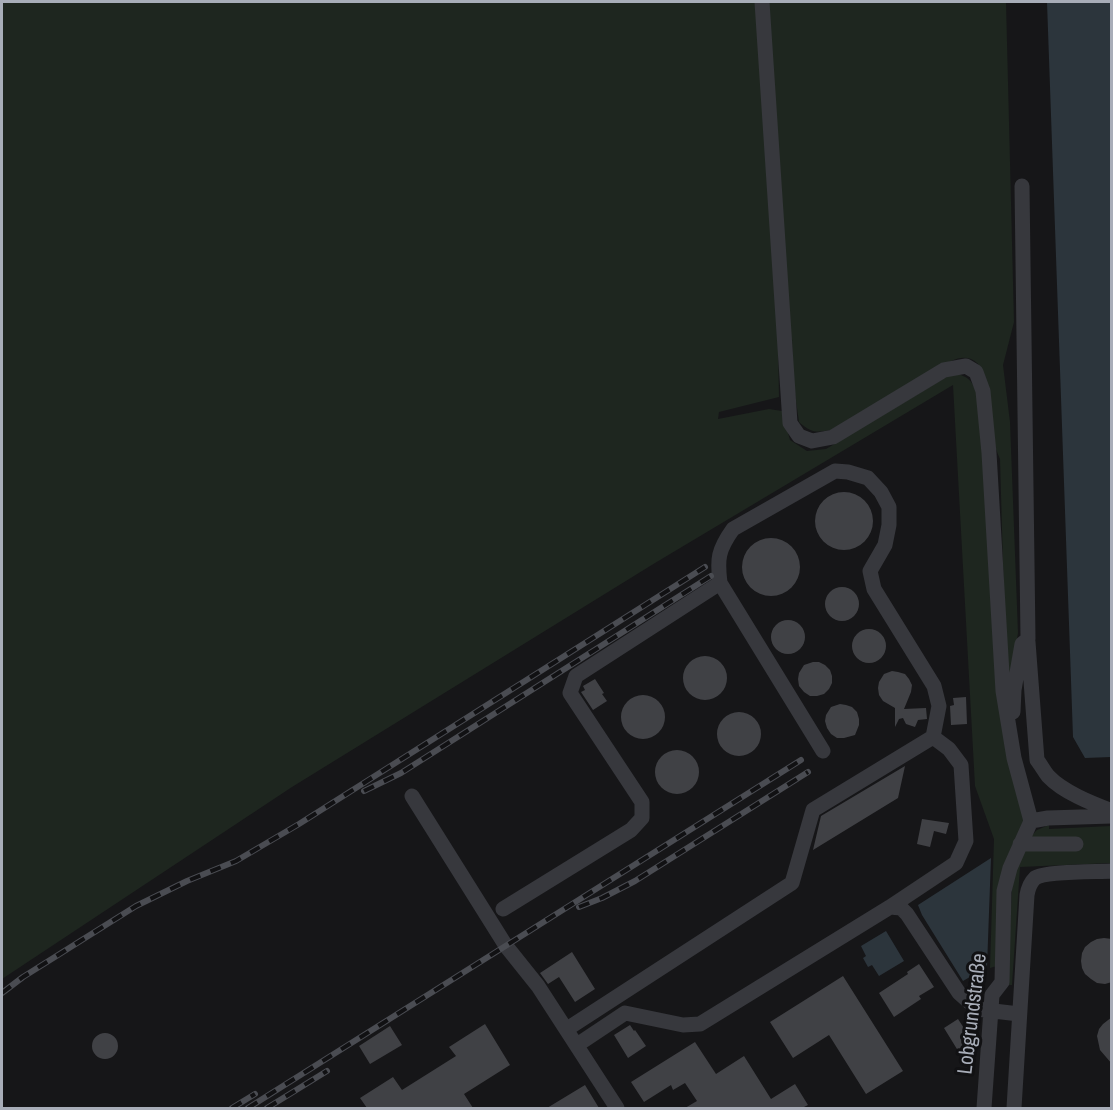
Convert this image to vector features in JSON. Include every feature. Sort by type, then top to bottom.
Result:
[{"type":"lane","points":[[762,2],[790,423],[799,436],[812,441],[833,437],[944,370],[966,366],[975,372],[983,391],[989,453],[1003,691],[1014,758],[1031,821],[1112,814]]},
{"type":"lane","points":[[1022,186],[1028,639],[1037,760],[1058,785],[1112,814]]},
{"type":"lane","points":[[567,1029],[792,883],[813,810],[933,737],[939,706],[934,686],[873,589],[870,571],[885,545],[889,525],[889,507],[881,492],[868,478],[835,471],[733,530],[722,545],[718,565],[720,583],[823,751]]},
{"type":"lane","points":[[503,909],[631,830],[642,818],[642,802],[570,693],[576,676],[720,583]]},
{"type":"lane","points":[[1008,726],[1012,716],[1022,644],[1028,639]]},
{"type":"lane","points":[[577,1045],[625,1013],[682,1025],[700,1024],[890,907],[956,863],[966,841],[961,765],[949,749],[933,737]]},
{"type":"lane","points":[[412,796],[506,946],[538,986],[618,1108]]},
{"type":"lane","name":"Lobgrundstraße","points":[[984,1108],[992,995],[1002,982],[1004,891],[1010,868],[1031,821]]},
{"type":"lane","points":[[1020,844],[1076,844]]},
{"type":"lane","points":[[1014,1108],[1029,885],[1039,876],[1049,874],[1112,871]]},
{"type":"lane","points":[[890,907],[902,908],[959,993],[977,1009],[1019,1014]]},
{"type":"shaded area","points":[[2,2],[1006,2],[1014,322],[1003,365],[1010,422],[1018,633],[1009,689],[1000,459],[993,440],[989,394],[983,372],[978,364],[967,358],[951,361],[836,429],[816,432],[799,422],[793,380],[792,339],[778,344],[779,397],[719,412],[718,419],[769,409],[782,411],[790,440],[807,451],[826,449],[948,376],[961,375],[973,384],[978,397],[981,425],[995,663],[1008,752],[1023,805],[1023,826],[1006,865],[999,893],[997,966],[990,968],[994,839],[975,786],[953,385],[655,563],[292,787],[2,979]]},
{"type":"shaded area","points":[[1047,2],[1111,2],[1111,757],[1085,758],[1073,737]]},
{"type":"shaded area","points":[[1049,825],[1049,829],[1111,826],[1111,863],[1020,867],[1012,985],[1007,985],[1013,871],[1030,837],[1037,830]]},
{"type":"shaded area","points":[[991,858],[987,967],[963,981],[918,905]]},
{"type":"shaded area","points":[[886,931],[904,961],[879,976],[872,965],[868,967],[863,958],[866,956],[861,946]]},
{"type":"building","points":[[844,492],[855,494],[868,505],[873,521],[871,532],[860,545],[844,550],[833,548],[820,537],[815,521],[817,510],[828,497]]},
{"type":"building","points":[[771,538],[782,540],[795,551],[800,567],[798,578],[787,591],[771,596],[760,594],[747,583],[742,567],[744,556],[755,543]]},
{"type":"building","points":[[842,587],[854,592],[859,604],[854,616],[842,621],[830,616],[825,604],[830,592]]},
{"type":"building","points":[[788,620],[800,625],[805,637],[800,649],[788,654],[776,649],[771,637],[776,625]]},
{"type":"building","points":[[869,629],[881,634],[886,646],[881,658],[869,663],[857,658],[852,646],[857,634]]},
{"type":"building","points":[[705,656],[721,662],[727,678],[721,694],[705,700],[689,694],[683,678],[689,662]]},
{"type":"building","points":[[813,662],[825,665],[832,676],[829,689],[817,696],[810,696],[804,692],[799,686],[798,679],[804,665]]},
{"type":"building","points":[[892,671],[905,674],[912,685],[904,709],[926,708],[927,719],[918,720],[915,727],[906,724],[903,718],[899,719],[895,727],[895,708],[883,701],[879,695],[879,682],[884,674]]},
{"type":"building","points":[[595,679],[607,701],[593,710],[581,692],[585,690],[583,686]]},
{"type":"building","points":[[643,695],[659,701],[665,717],[659,733],[643,739],[627,733],[621,717],[627,701]]},
{"type":"building","points":[[966,697],[967,724],[951,725],[950,706],[954,705],[953,698]]},
{"type":"building","points":[[840,704],[852,707],[857,712],[859,725],[855,735],[837,738],[827,728],[826,715],[831,707]]},
{"type":"building","points":[[739,712],[755,718],[761,734],[755,750],[739,756],[723,750],[717,734],[723,718]]},
{"type":"building","points":[[677,750],[693,756],[699,772],[693,788],[677,794],[661,788],[655,772],[661,756]]},
{"type":"building","points":[[905,766],[898,798],[813,850],[821,816]]},
{"type":"building","points":[[922,819],[949,823],[946,834],[934,831],[930,847],[917,844]]},
{"type":"building","points":[[1097,939],[1112,939],[1112,982],[1105,984],[1097,983],[1085,974],[1081,961],[1085,947]]},
{"type":"building","points":[[572,952],[595,989],[575,1002],[559,977],[548,984],[540,973]]},
{"type":"building","points":[[919,964],[934,987],[894,1017],[879,993]]},
{"type":"building","points":[[843,976],[903,1071],[866,1094],[829,1035],[793,1058],[770,1022]]},
{"type":"building","points":[[1112,1017],[1112,1064],[1100,1050],[1097,1036],[1099,1029]]},
{"type":"building","points":[[958,1019],[975,1045],[960,1054],[944,1028]]},
{"type":"building","points":[[485,1024],[510,1065],[464,1094],[473,1108],[367,1108],[360,1098],[393,1077],[402,1090],[456,1056],[449,1047]]},
{"type":"building","points":[[630,1025],[646,1046],[628,1058],[614,1035]]},
{"type":"building","points":[[390,1026],[402,1045],[370,1064],[359,1046]]},
{"type":"building","points":[[105,1033],[114,1037],[118,1046],[114,1055],[105,1059],[96,1055],[92,1046],[96,1037]]},
{"type":"building","points":[[695,1042],[716,1074],[744,1056],[771,1099],[795,1084],[808,1105],[802,1108],[685,1108],[697,1101],[685,1083],[673,1090],[671,1085],[644,1102],[631,1082]]},
{"type":"building","points":[[585,1085],[599,1108],[547,1108]]},
{"type":"railway","points":[[2,993],[23,977],[136,906],[187,881],[236,861],[299,824],[705,567]]},
{"type":"railway","points":[[364,791],[401,773],[711,576]]},
{"type":"railway","points":[[248,1108],[801,760]]},
{"type":"railway","points":[[579,907],[635,881],[808,772]]},
{"type":"railway","points":[[267,1108],[327,1071]]},
{"type":"railway","points":[[232,1108],[255,1094]]}]
